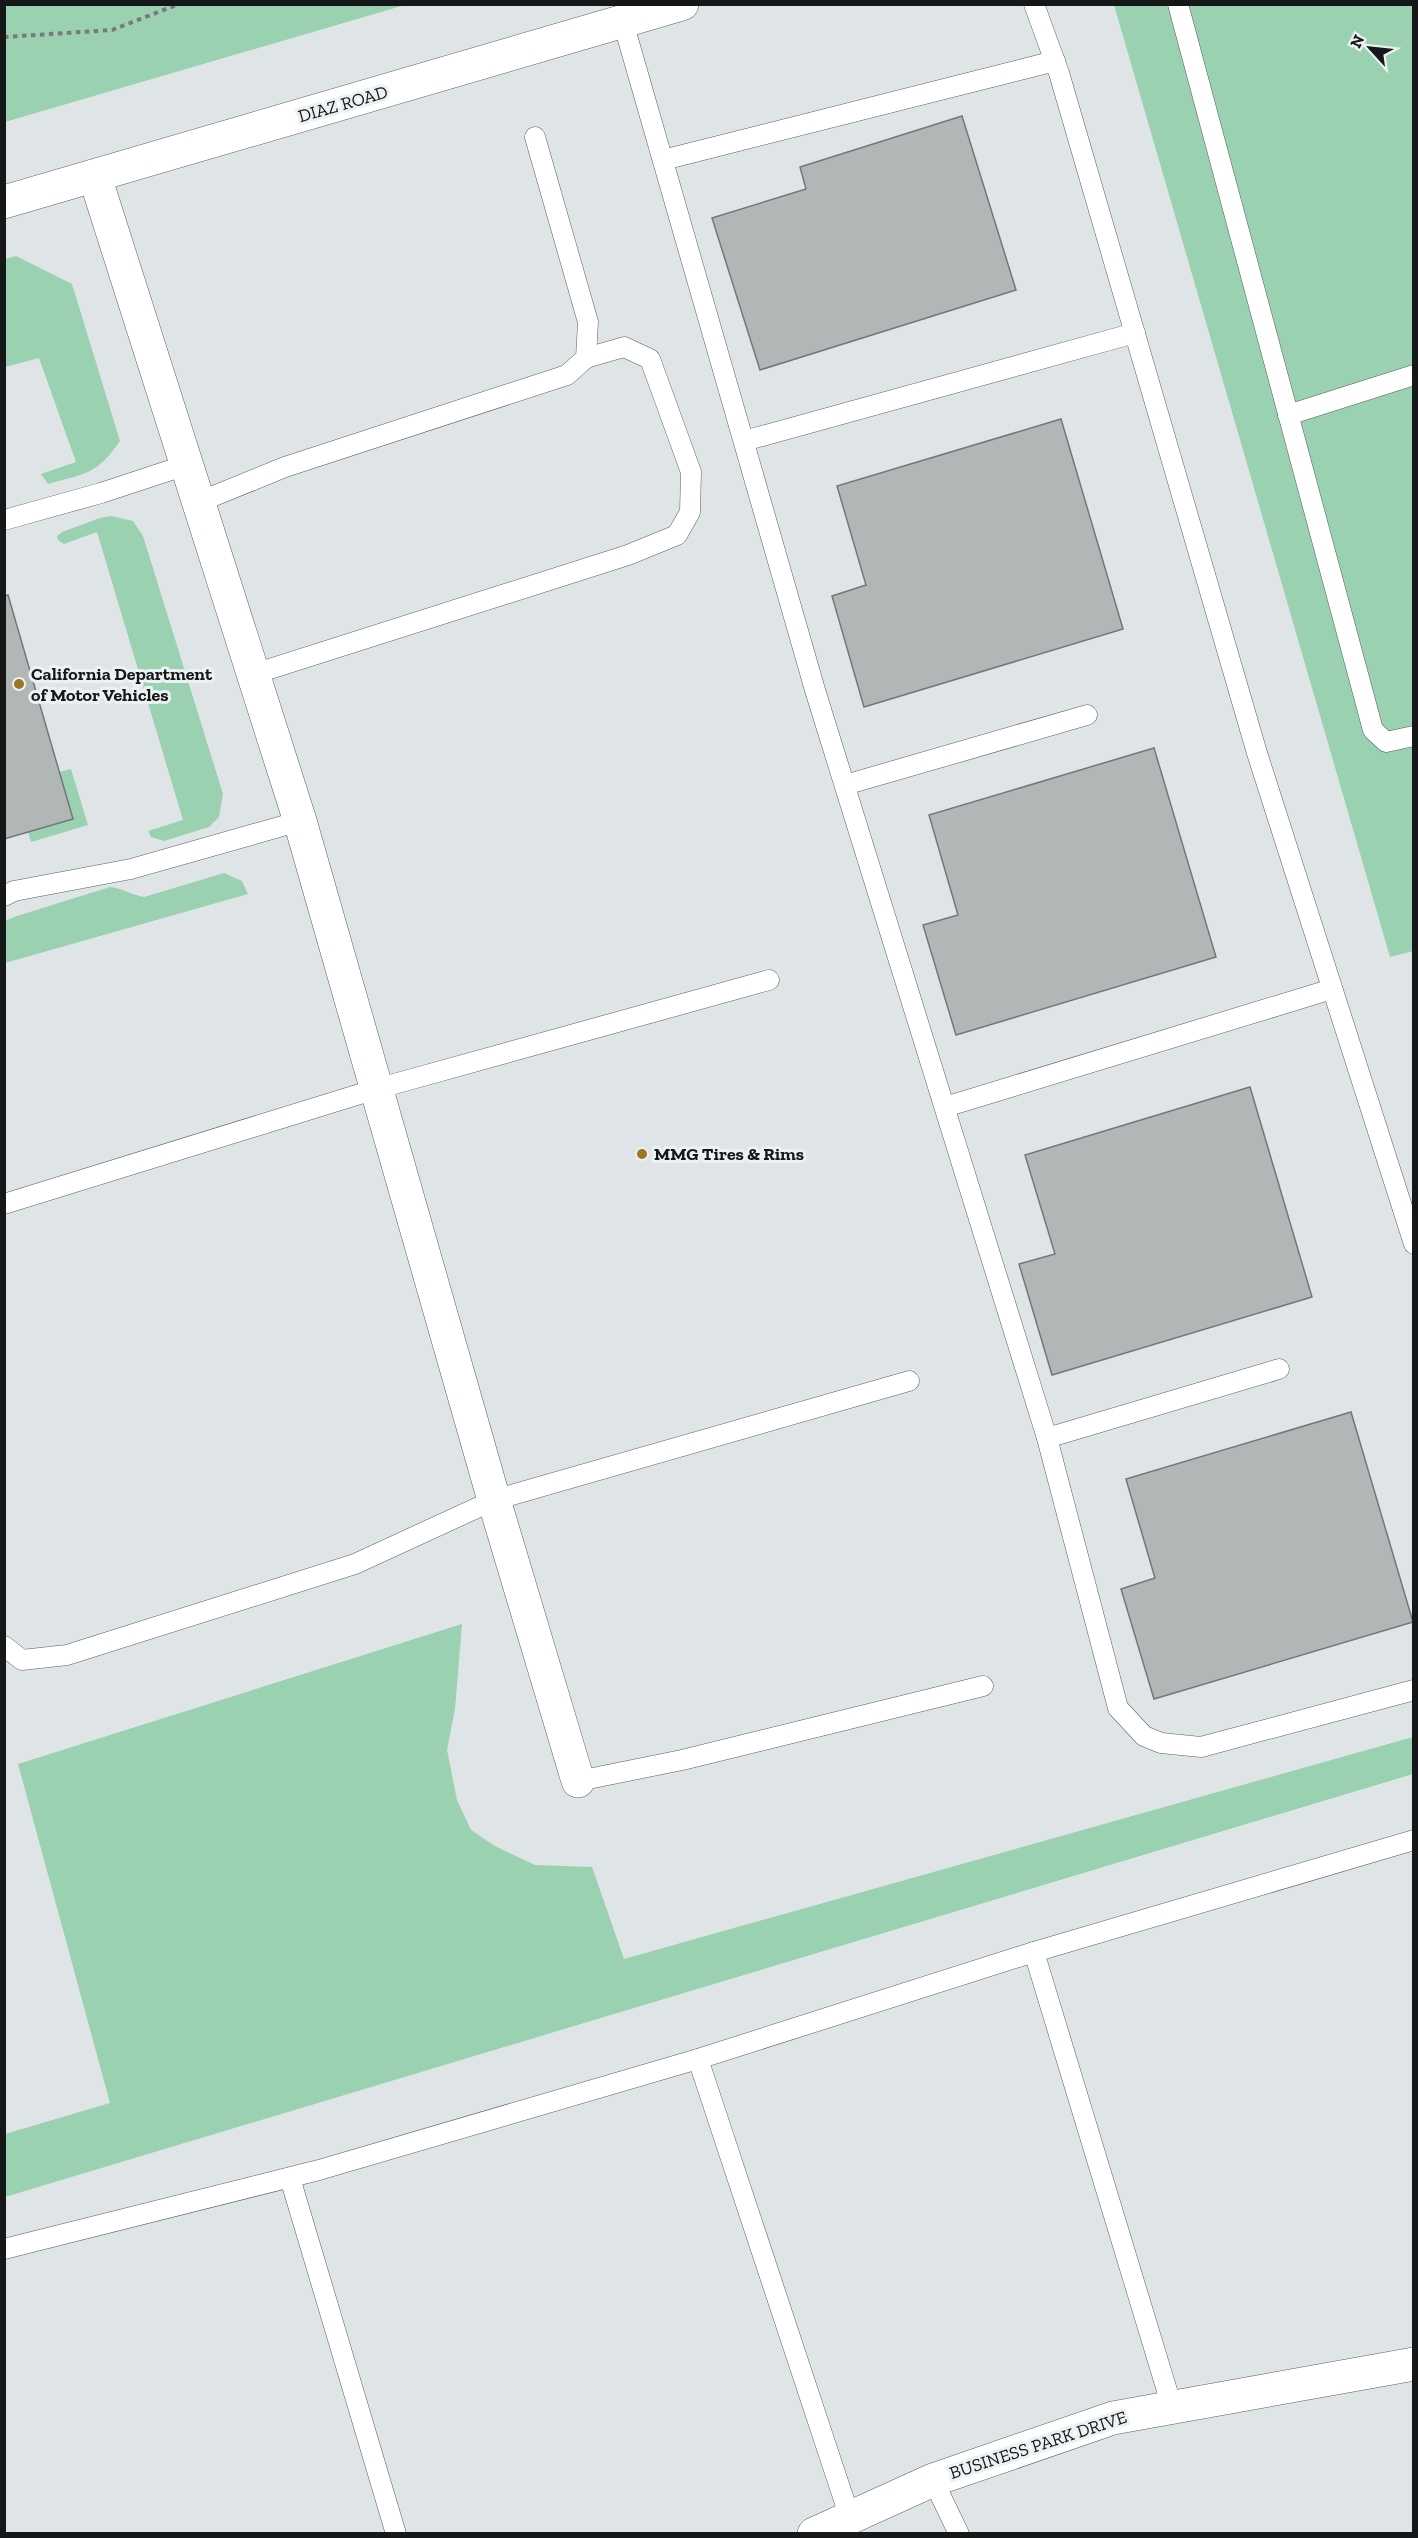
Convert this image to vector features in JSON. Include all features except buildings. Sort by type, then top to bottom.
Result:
[{"type":"street","name":"DIAZ ROAD","points":[[4,202],[682,4]]},
{"type":"street","points":[[95,177],[300,821],[494,1500],[578,1781]]},
{"type":"street","name":"BUSINESS PARK DRIVE","points":[[814,2534],[933,2480],[1113,2418],[1413,2364]]},
{"type":"lane","points":[[1034,4],[1055,61],[1257,753],[1413,1244]]},
{"type":"lane","points":[[1178,4],[1373,730],[1386,742],[1413,736]]},
{"type":"lane","points":[[623,22],[845,785],[1047,1438],[1118,1708],[1144,1736],[1161,1743],[1201,1747],[1413,1690]]},
{"type":"lane","points":[[663,160],[1055,61]]},
{"type":"lane","points":[[536,137],[588,322],[586,358]]},
{"type":"lane","points":[[744,441],[1135,333]]},
{"type":"lane","points":[[199,502],[285,467],[567,375],[586,358],[624,347],[650,360],[691,472],[690,512],[677,535],[628,555],[254,674]]},
{"type":"lane","points":[[1288,415],[1413,375]]},
{"type":"lane","points":[[4,520],[101,493],[186,465]]},
{"type":"lane","points":[[845,785],[1087,715]]},
{"type":"lane","points":[[4,896],[14,891],[131,869],[300,821]]},
{"type":"lane","points":[[4,1204],[376,1089],[769,980]]},
{"type":"lane","points":[[945,1107],[1332,988]]},
{"type":"lane","points":[[1047,1438],[1279,1369]]},
{"type":"lane","points":[[4,1646],[22,1660],[67,1655],[355,1563],[494,1500],[909,1381]]},
{"type":"lane","points":[[578,1781],[682,1760],[983,1686]]},
{"type":"lane","points":[[4,2249],[290,2178],[698,2059],[1034,1952],[1413,1840]]},
{"type":"lane","points":[[1034,1952],[1172,2407]]},
{"type":"lane","points":[[698,2059],[850,2517]]},
{"type":"lane","points":[[290,2178],[396,2534]]},
{"type":"lane","points":[[933,2480],[959,2534]]},
{"type":"path","points":[[4,37],[112,30],[179,4]]},
{"type":"green space","points":[[5,4],[405,4],[405,5],[5,122]]},
{"type":"green space","points":[[1114,5],[1413,5],[1413,951],[1390,957]]},
{"type":"green space","points":[[16,256],[72,284],[120,441],[97,467],[48,484],[41,474],[76,462],[39,358],[5,367],[5,259]]},
{"type":"green space","points":[[111,516],[133,521],[143,536],[223,794],[219,817],[209,827],[164,841],[151,837],[148,831],[183,820],[97,532],[64,544],[58,540],[57,536],[62,532]]},
{"type":"green space","points":[[71,769],[88,825],[31,842],[28,832],[73,819],[59,772]]},
{"type":"green space","points":[[224,873],[242,881],[248,894],[5,963],[5,921],[14,917],[110,887],[144,897]]},
{"type":"green space","points":[[462,1624],[455,1709],[447,1750],[457,1800],[471,1830],[495,1846],[535,1865],[592,1867],[624,1959],[1413,1737],[1413,1774],[5,2197],[5,2134],[110,2103],[18,1764]]},
{"type":"place","name":"California Department of Motor Vehicles","points":[[19,684]]},
{"type":"place","name":"MMG Tires & Rims","points":[[642,1154]]}]
